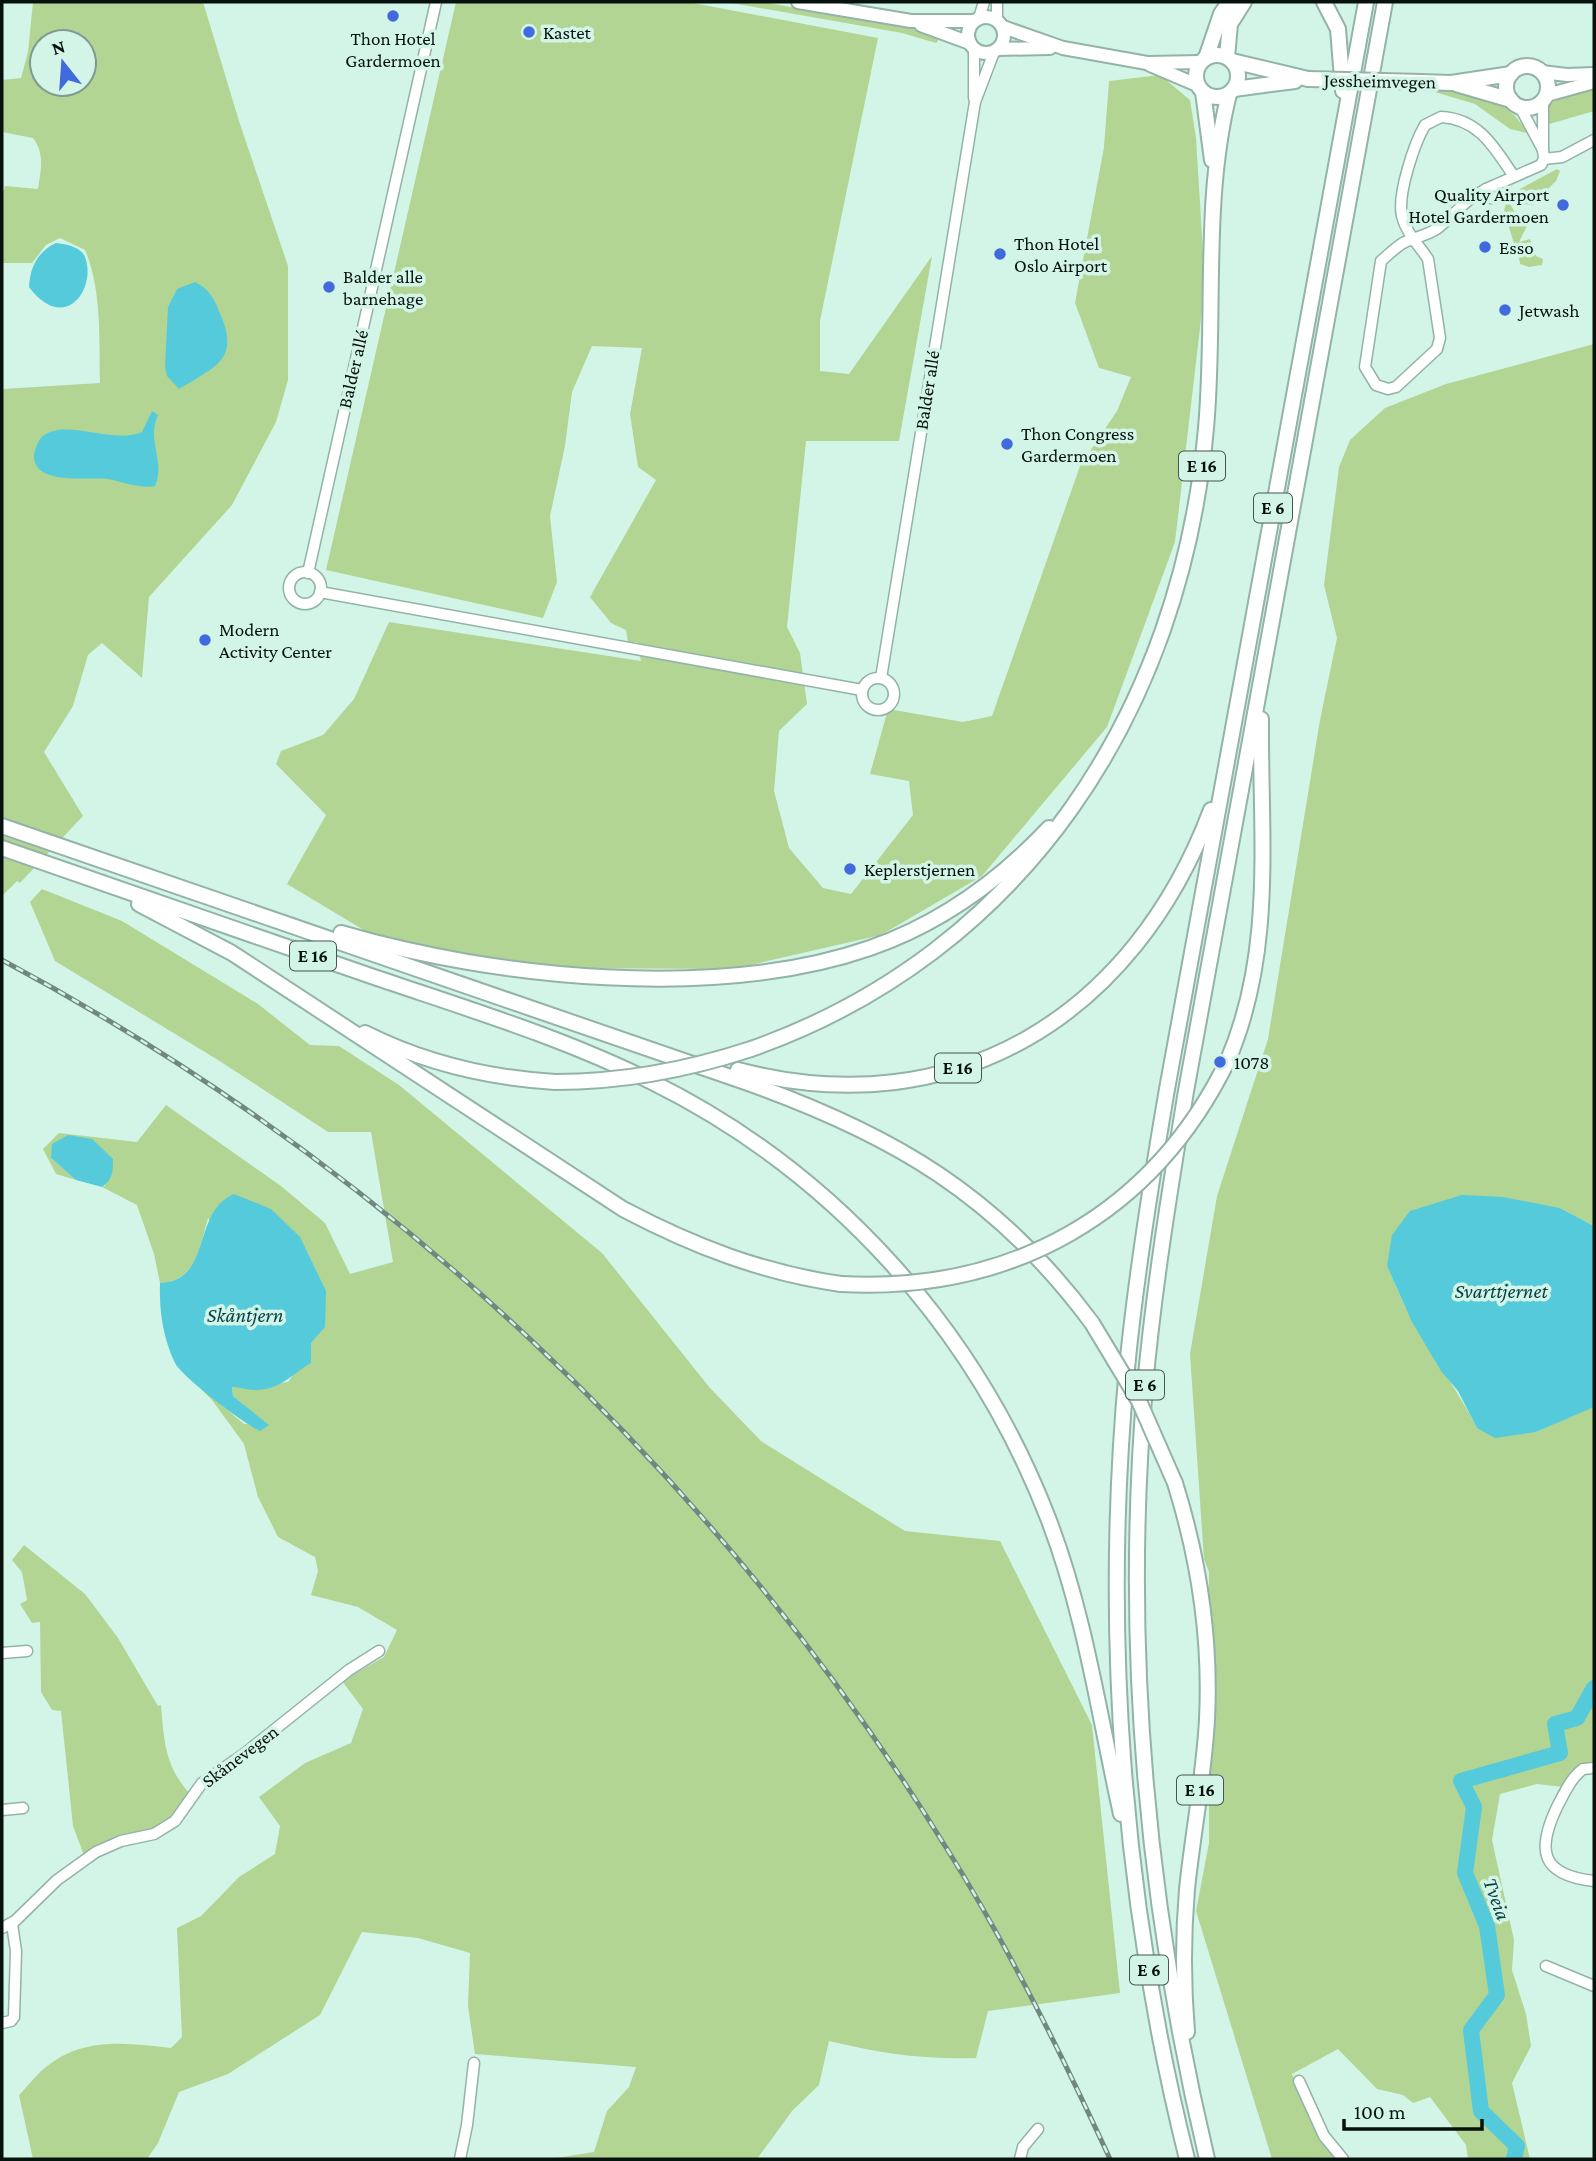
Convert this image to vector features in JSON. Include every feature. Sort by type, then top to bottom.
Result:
[{"type":"highway","points":[[1203,60],[1221,14],[1229,2]]},
{"type":"highway","points":[[1203,60],[1212,55],[1230,59],[1230,24],[1244,2]]},
{"type":"highway","name":"E 6","points":[[1324,2],[1334,18],[1340,42],[1345,121]]},
{"type":"highway","name":"E 6","points":[[1187,2159],[1158,2024],[1137,1891],[1124,1768],[1118,1634],[1119,1515],[1125,1395],[1153,1171],[1366,2]]},
{"type":"highway","name":"E 6","points":[[1207,2159],[1193,2100],[1164,1945],[1145,1780],[1138,1635],[1140,1468],[1150,1333],[1173,1171],[1385,2]]},
{"type":"highway","name":"E 16","points":[[337,1023],[457,1068],[509,1078],[555,1082],[648,1075],[751,1049],[826,1018],[874,992],[958,933],[1002,893],[1044,848],[1086,792],[1115,740],[1161,635],[1181,571],[1196,508],[1209,399],[1214,176],[1231,91],[1238,72],[1230,59]]},
{"type":"highway","name":"Jessheimvegen","points":[[1230,59],[1308,79]]},
{"type":"highway","name":"E 16","points":[[1203,60],[1195,73],[1214,176]]},
{"type":"highway","points":[[1529,66],[1542,72],[1548,82],[1545,98],[1536,106],[1515,103],[1506,87],[1511,74],[1529,66]]},
{"type":"highway","name":"Jessheimvegen","points":[[1231,91],[1308,79],[1451,83],[1511,74]]},
{"type":"highway","name":"Jessheimvegen","points":[[1451,83],[1515,103]]},
{"type":"highway","points":[[1200,89],[1216,97],[1231,91]]},
{"type":"highway","name":"E 16","points":[[92,880],[102,890],[168,918],[221,947],[576,1181],[653,1224],[754,1266],[841,1284],[915,1284],[972,1274],[1021,1258],[1064,1238],[1107,1210],[1158,1165],[1199,1111],[1228,1060],[1247,1009],[1260,946],[1263,675]]},
{"type":"highway","name":"E 16","points":[[228,903],[247,902],[342,934],[405,950],[531,970],[676,977],[738,975],[793,968],[849,955],[896,938],[976,893],[1016,862],[1052,824],[1115,740]]},
{"type":"highway","name":"E 16","points":[[668,1055],[699,1058],[763,1077],[843,1086],[888,1083],[935,1075],[981,1061],[1023,1041],[1060,1018],[1097,988],[1143,939],[1182,875],[1207,821],[1225,771]]},
{"type":"highway","name":"E 16","points":[[2,826],[668,1055],[845,1120],[927,1165],[984,1207],[1024,1243],[1092,1322],[1139,1401],[1175,1483],[1197,1568],[1208,1669],[1205,1746],[1187,1888],[1184,1954],[1193,2100]]},
{"type":"highway","name":"E 16","points":[[2,849],[519,1027],[627,1070],[707,1112],[763,1148],[848,1218],[910,1283],[954,1341],[1000,1417],[1037,1490],[1079,1614],[1137,1891]]},
{"type":"main road","points":[[799,2],[911,21],[977,19],[988,16],[1063,48],[1147,63],[1203,60]]},
{"type":"main road","points":[[972,46],[968,34],[977,19]]},
{"type":"main road","points":[[911,21],[972,46],[980,52],[1063,48]]},
{"type":"main road","points":[[996,50],[1004,41],[1000,23]]},
{"type":"main road","points":[[1147,63],[1200,89]]},
{"type":"main road","points":[[1542,72],[1594,74]]},
{"type":"main road","points":[[1545,98],[1594,82]]},
{"type":"street","name":"Balder allé","points":[[308,573],[436,2]]},
{"type":"street","points":[[977,19],[984,2]]},
{"type":"street","points":[[997,2],[1000,23]]},
{"type":"street","name":"Balder allé","points":[[881,678],[975,102],[972,46]]},
{"type":"street","name":"Balder allé","points":[[975,102],[996,50]]},
{"type":"street","points":[[1513,175],[1490,141],[1471,124],[1450,117],[1430,121],[1421,133],[1400,200],[1402,215],[1414,239],[1428,259],[1433,275],[1440,338],[1437,349],[1396,387],[1388,389],[1376,385],[1365,367],[1381,261],[1404,243],[1414,239],[1439,227],[1470,197],[1488,194],[1513,175],[1541,165],[1544,155],[1545,98]]},
{"type":"street","points":[[1515,103],[1544,155]]},
{"type":"street","points":[[1544,155],[1562,157],[1594,140]]},
{"type":"street","points":[[308,573],[317,578],[320,592],[315,600],[306,604],[297,602],[290,594],[289,585],[294,576],[308,573]]},
{"type":"street","points":[[320,592],[862,690]]},
{"type":"street","points":[[881,678],[893,688],[893,699],[887,707],[869,707],[863,701],[862,690],[867,681],[881,678]]},
{"type":"street","points":[[2,1653],[27,1651]]},
{"type":"street","name":"Skånevegen","points":[[7,1926],[57,1880],[96,1852],[121,1841],[154,1833],[175,1821],[202,1783],[244,1754],[349,1670],[379,1651]]},
{"type":"street","points":[[1594,1768],[1583,1769],[1566,1789],[1546,1829],[1544,1851],[1549,1862],[1565,1875],[1594,1881]]},
{"type":"street","points":[[2,1810],[23,1808]]},
{"type":"street","points":[[2,2023],[14,2017],[16,1951],[7,1926]]},
{"type":"street","points":[[1546,1966],[1594,1986]]},
{"type":"street","points":[[460,2159],[474,2063]]},
{"type":"street","points":[[1300,2081],[1324,2136],[1343,2159]]},
{"type":"street","points":[[1020,2159],[1023,2147],[1038,2130]]},
{"type":"green space","points":[[33,2],[203,2],[239,121],[288,266],[288,380],[276,422],[232,505],[149,597],[142,678],[102,643],[88,655],[73,706],[44,752],[83,816],[20,883],[17,881],[2,896],[2,389],[100,383],[97,298],[85,250],[60,238],[46,245],[32,263],[2,263],[2,196],[5,186],[38,189],[40,175],[41,156],[33,138],[2,132],[2,80],[21,78],[28,52],[28,98],[98,98],[98,28],[30,28]]},
{"type":"green space","points":[[456,2],[688,2],[878,38],[820,321],[820,371],[849,374],[932,256],[899,441],[806,441],[787,627],[800,653],[807,704],[779,731],[774,791],[789,848],[823,888],[851,894],[913,815],[909,781],[870,774],[888,709],[963,722],[992,716],[1080,466],[1117,411],[1131,377],[1099,368],[1075,303],[1104,147],[1109,81],[1160,75],[1190,100],[1196,138],[1205,285],[1175,542],[1107,727],[982,876],[881,935],[733,969],[553,968],[382,941],[287,884],[326,815],[276,764],[281,751],[323,735],[354,699],[389,622],[641,661],[637,642],[628,642],[626,630],[611,623],[590,597],[656,480],[638,467],[630,414],[642,348],[592,346],[572,392],[565,446],[550,516],[557,582],[543,618],[326,570]]},
{"type":"green space","points":[[726,2],[763,2],[918,30],[940,38],[936,43],[902,33]]},
{"type":"green space","points":[[1594,86],[1594,111],[1546,125],[1547,107],[1563,97]]},
{"type":"green space","points":[[1428,90],[1456,91],[1485,97],[1509,111],[1527,133],[1510,129],[1475,104]]},
{"type":"green space","points":[[1557,169],[1560,171],[1556,181],[1532,205],[1519,203],[1517,195],[1520,189]]},
{"type":"green space","points":[[1507,198],[1514,211],[1530,220],[1519,242],[1530,239],[1536,256],[1543,259],[1542,265],[1529,267],[1520,264],[1517,246],[1515,247],[1504,211]]},
{"type":"green space","points":[[1594,344],[1594,1226],[1560,1208],[1387,1266],[1411,1318],[1477,1428],[1536,1432],[1594,1406],[1594,1773],[1589,1773],[1564,1787],[1537,1784],[1500,1794],[1492,1840],[1514,1940],[1512,1970],[1526,2014],[1531,2046],[1512,2083],[1530,2159],[1468,2159],[1466,2145],[1430,2097],[1413,2103],[1403,2095],[1377,2089],[1338,2049],[1292,2074],[1321,2139],[1348,2157],[1272,2159],[1196,1911],[1209,1843],[1209,1572],[1204,1559],[1190,1354],[1217,1196],[1268,1039],[1320,720],[1337,638],[1324,585],[1339,467],[1350,440],[1385,408],[1446,384]]},
{"type":"green space","points":[[42,889],[122,921],[258,1004],[310,1045],[339,1046],[399,1085],[602,1253],[710,1388],[761,1441],[905,1531],[1000,1541],[1092,1725],[1120,1993],[988,2011],[976,2058],[902,2055],[829,2041],[819,2085],[792,2111],[757,2159],[550,2159],[594,2152],[607,2111],[629,2087],[636,2067],[475,2054],[468,2006],[470,1953],[418,1938],[362,1932],[320,2015],[228,2074],[179,2092],[158,2143],[147,2159],[33,2159],[19,2095],[46,2067],[78,2049],[108,2044],[171,2048],[182,2037],[177,1928],[201,1916],[239,1877],[275,1854],[280,1826],[259,1797],[305,1763],[351,1743],[363,1709],[342,1681],[384,1657],[397,1630],[358,1607],[311,1595],[318,1571],[315,1557],[278,1537],[258,1497],[244,1444],[212,1400],[194,1382],[244,1424],[268,1425],[233,1396],[232,1387],[288,1382],[295,1372],[311,1363],[208,1218],[199,1251],[188,1270],[172,1281],[160,1283],[154,1254],[137,1205],[102,1187],[106,1185],[51,1158],[76,1180],[56,1174],[43,1149],[59,1133],[137,1142],[166,1105],[281,1186],[325,1223],[350,1274],[393,1262],[371,1132],[328,1132],[218,1060],[55,961],[30,902]]},
{"type":"green space","points":[[24,1545],[85,1594],[118,1638],[158,1706],[161,1705],[165,1742],[171,1764],[192,1796],[163,1830],[85,1858],[73,1826],[61,1711],[52,1710],[41,1692],[40,1622],[32,1623],[20,1604],[27,1600],[22,1572],[12,1560]]},
{"type":"water","points":[[56,243],[77,248],[85,257],[88,269],[82,293],[75,302],[66,307],[55,307],[42,301],[29,287],[36,260],[44,250]]},
{"type":"water","points":[[195,282],[207,290],[217,306],[225,327],[226,351],[214,367],[179,389],[167,376],[165,366],[168,307],[177,289]]},
{"type":"water","points":[[152,411],[158,415],[154,433],[158,468],[155,486],[137,486],[108,479],[52,476],[36,465],[34,455],[38,442],[53,431],[77,430],[118,436],[130,435],[142,432]]},
{"type":"water","points":[[68,1135],[92,1139],[113,1159],[112,1175],[102,1187],[76,1180],[51,1158],[52,1144]]},
{"type":"water","name":"Skåntjern","points":[[234,1194],[271,1209],[300,1237],[326,1291],[325,1327],[311,1343],[311,1363],[271,1388],[254,1390],[232,1387],[233,1396],[269,1425],[260,1431],[214,1400],[180,1370],[167,1344],[161,1314],[160,1283],[177,1279],[188,1271],[212,1215],[221,1203]]},
{"type":"water","name":"Svarttjernet","points":[[1462,1195],[1503,1197],[1560,1208],[1594,1226],[1594,1407],[1536,1432],[1495,1438],[1477,1428],[1458,1391],[1441,1371],[1412,1322],[1387,1266],[1392,1235],[1410,1211]]},
{"type":"waterway","name":"Tveia","points":[[1514,2159],[1517,2146],[1481,2111],[1471,2030],[1497,1995],[1487,1926],[1465,1873],[1474,1807],[1461,1781],[1560,1753],[1555,1724],[1577,1718],[1594,1688]]},
{"type":"railway","points":[[2,960],[144,1042],[280,1134],[410,1234],[533,1342],[649,1458],[756,1581],[856,1712],[947,1849],[992,1924],[1033,2001],[1110,2159]]},
{"type":"place","name":"Thon Hotel Gardermoen","points":[[393,16]]},
{"type":"place","name":"Kastet","points":[[529,32]]},
{"type":"place","name":"Quality Airport Hotel Gardermoen","points":[[1563,205]]},
{"type":"place","name":"Esso","points":[[1485,247]]},
{"type":"place","name":"Thon Hotel Oslo Airport","points":[[1000,254]]},
{"type":"place","name":"Balder alle barnehage","points":[[329,287]]},
{"type":"place","name":"Jetwash","points":[[1505,310]]},
{"type":"place","name":"Thon Congress Gardermoen","points":[[1007,444]]},
{"type":"place","name":"Modern Activity Center","points":[[205,640]]},
{"type":"place","name":"Keplerstjernen","points":[[850,869]]},
{"type":"place","name":"1078","points":[[1220,1062]]}]
